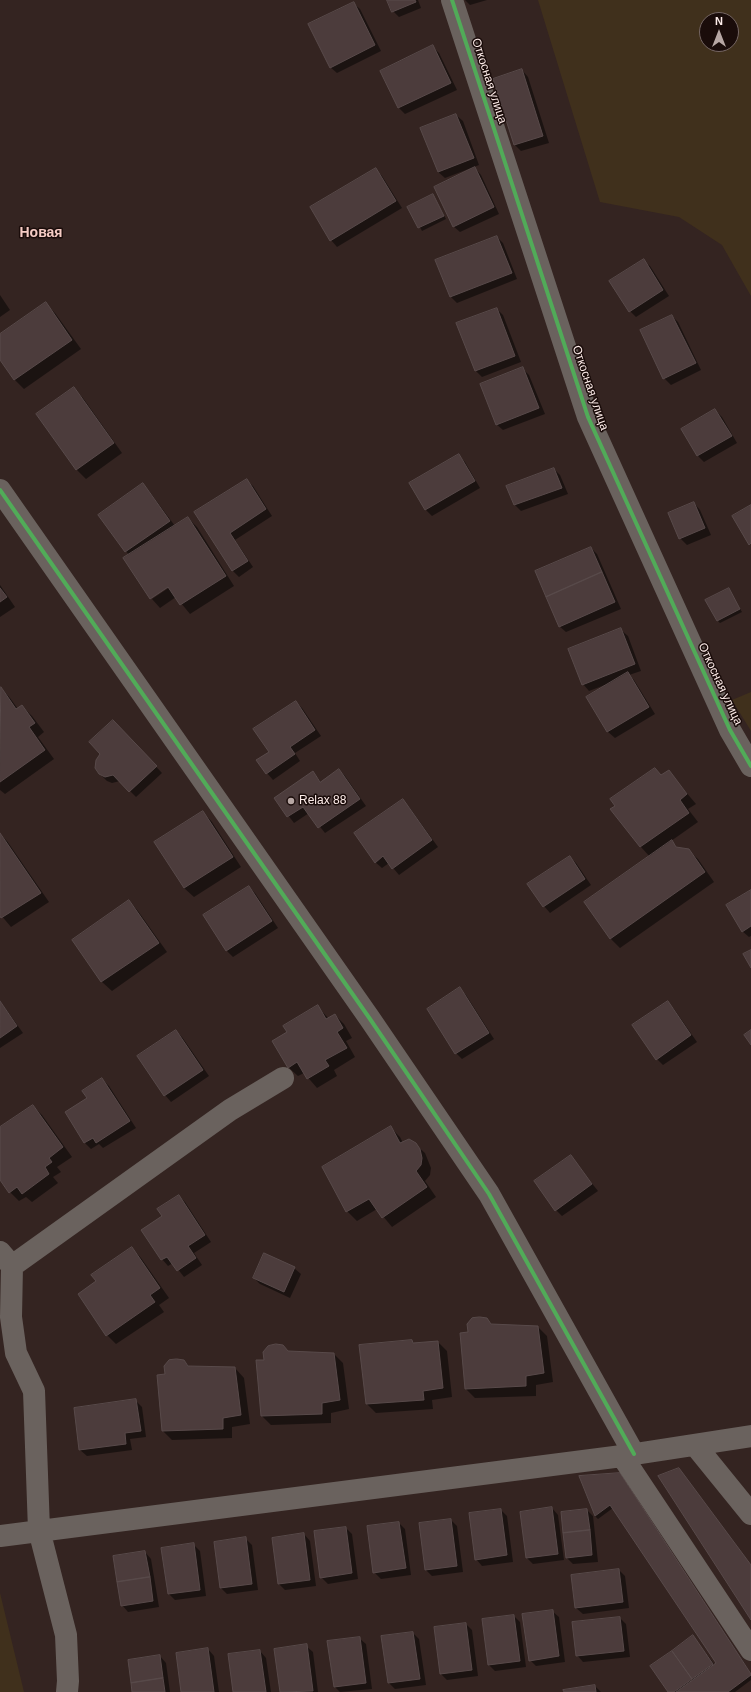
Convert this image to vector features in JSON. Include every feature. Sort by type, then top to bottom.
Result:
[{"type":"street","name":"Откосная улица","points":[[452,0],[588,417],[730,730],[751,766]]},
{"type":"street","points":[[0,490],[365,1013],[489,1194],[628,1455],[751,1650]]},
{"type":"street","points":[[67,1692],[66,1635],[39,1530],[34,1391],[16,1353],[6,1259],[230,1110],[283,1078]]},
{"type":"street","points":[[0,1536],[628,1455],[751,1436]]},
{"type":"street","points":[[695,1445],[751,1514]]},
{"type":"shaded area","points":[[538,0],[751,0],[751,296],[722,245],[679,217],[600,202]]},
{"type":"shaded area","points":[[751,692],[751,731],[732,700]]},
{"type":"shaded area","points":[[0,1593],[24,1692],[0,1692]]},
{"type":"building","points":[[387,0],[415,0],[416,2],[392,12]]},
{"type":"building","points":[[354,2],[375,45],[330,68],[308,24]]},
{"type":"building","points":[[433,45],[451,83],[398,108],[380,71]]},
{"type":"building","points":[[522,69],[543,136],[514,145],[493,79]]},
{"type":"building","points":[[456,114],[474,158],[438,172],[420,128]]},
{"type":"building","points":[[475,167],[494,207],[453,227],[434,187]]},
{"type":"building","points":[[376,168],[396,201],[330,241],[310,207]]},
{"type":"building","points":[[433,194],[444,216],[418,228],[407,207]]},
{"type":"building","points":[[497,236],[512,273],[450,297],[435,260]]},
{"type":"building","points":[[644,259],[663,290],[629,312],[609,281]]},
{"type":"building","points":[[46,302],[72,340],[14,380],[0,360],[0,334]]},
{"type":"building","points":[[497,308],[515,356],[475,371],[456,323]]},
{"type":"building","points":[[672,315],[696,363],[663,379],[640,330]]},
{"type":"building","points":[[523,367],[539,408],[496,425],[480,384]]},
{"type":"building","points":[[74,387],[114,443],[76,470],[36,414]]},
{"type":"building","points":[[715,409],[732,436],[697,456],[681,429]]},
{"type":"building","points":[[459,454],[475,481],[425,510],[409,483]]},
{"type":"building","points":[[554,468],[562,488],[514,505],[506,486]]},
{"type":"building","points":[[247,479],[266,509],[230,533],[248,561],[232,571],[194,512]]},
{"type":"building","points":[[143,483],[170,521],[125,552],[98,515]]},
{"type":"building","points":[[694,502],[705,528],[679,539],[668,513]]},
{"type":"building","points":[[751,505],[751,543],[749,545],[732,516]]},
{"type":"building","points":[[188,517],[226,576],[180,605],[168,587],[150,599],[123,558]]},
{"type":"building","points":[[591,547],[602,572],[546,597],[535,571]]},
{"type":"building","points":[[602,572],[615,602],[559,627],[546,597]]},
{"type":"building","points":[[0,588],[7,597],[0,602]]},
{"type":"building","points":[[729,588],[740,609],[717,621],[705,600]]},
{"type":"building","points":[[621,628],[635,664],[582,685],[568,649]]},
{"type":"building","points":[[628,672],[649,707],[607,732],[586,697]]},
{"type":"building","points":[[1,687],[16,709],[22,705],[35,723],[29,727],[45,750],[0,782]]},
{"type":"building","points":[[296,701],[315,730],[290,747],[295,754],[266,774],[256,760],[269,752],[253,729]]},
{"type":"building","points":[[113,720],[157,766],[129,792],[113,775],[105,777],[99,774],[95,768],[96,760],[100,754],[89,742]]},
{"type":"building","points":[[655,768],[661,775],[669,770],[687,794],[680,800],[689,813],[640,847],[610,809],[615,806],[610,799]]},
{"type":"building","points":[[339,769],[360,799],[318,828],[303,807],[287,817],[274,798],[313,771],[320,782]]},
{"type":"building","points":[[403,799],[432,840],[392,869],[383,856],[375,863],[354,833]]},
{"type":"building","points":[[203,811],[233,857],[184,888],[154,842]]},
{"type":"building","points":[[0,833],[41,893],[1,918],[0,916]]},
{"type":"building","points":[[672,840],[676,847],[689,849],[705,872],[610,939],[584,902]]},
{"type":"building","points":[[570,856],[585,879],[543,907],[527,884]]},
{"type":"building","points":[[249,886],[272,921],[226,951],[203,915]]},
{"type":"building","points":[[751,890],[751,926],[742,932],[726,905]]},
{"type":"building","points":[[129,900],[159,943],[101,982],[72,940]]},
{"type":"building","points":[[751,950],[751,968],[743,954]]},
{"type":"building","points":[[460,987],[489,1033],[455,1054],[427,1009]]},
{"type":"building","points":[[0,1001],[17,1026],[0,1038]]},
{"type":"building","points":[[668,1001],[691,1035],[656,1060],[632,1025]]},
{"type":"building","points":[[318,1005],[326,1019],[335,1014],[343,1028],[337,1032],[347,1048],[325,1060],[329,1066],[307,1079],[297,1062],[288,1068],[272,1041],[287,1032],[283,1026]]},
{"type":"building","points":[[176,1030],[203,1070],[164,1096],[137,1056]]},
{"type":"building","points":[[751,1030],[751,1045],[744,1035]]},
{"type":"building","points":[[102,1078],[130,1121],[96,1143],[93,1138],[84,1143],[65,1112],[87,1098],[82,1091]]},
{"type":"building","points":[[33,1105],[63,1147],[49,1158],[52,1162],[45,1167],[49,1174],[22,1194],[17,1187],[9,1193],[0,1180],[0,1127]]},
{"type":"building","points":[[391,1126],[400,1143],[409,1139],[416,1143],[420,1149],[422,1158],[421,1165],[416,1171],[427,1187],[382,1218],[369,1199],[346,1212],[322,1167]]},
{"type":"building","points":[[571,1155],[592,1184],[555,1211],[534,1181]]},
{"type":"building","points":[[179,1195],[205,1235],[188,1246],[196,1258],[177,1271],[167,1257],[161,1260],[141,1230],[162,1216],[157,1209]]},
{"type":"building","points":[[132,1247],[160,1288],[150,1295],[155,1302],[106,1336],[78,1294],[96,1281],[91,1275]]},
{"type":"building","points":[[264,1253],[295,1267],[284,1292],[253,1278]]},
{"type":"building","points":[[472,1318],[487,1318],[491,1324],[538,1326],[544,1373],[526,1376],[526,1386],[465,1389],[460,1333],[468,1332],[467,1324]]},
{"type":"building","points":[[412,1340],[413,1343],[438,1341],[443,1388],[423,1391],[424,1400],[366,1404],[359,1345]]},
{"type":"building","points":[[276,1344],[283,1345],[288,1351],[334,1353],[340,1400],[322,1403],[322,1414],[261,1416],[256,1360],[264,1360],[263,1352],[268,1346]]},
{"type":"building","points":[[169,1360],[184,1360],[188,1366],[235,1367],[241,1415],[223,1418],[223,1429],[162,1431],[157,1375],[165,1374],[164,1366]]},
{"type":"building","points":[[136,1399],[141,1431],[125,1433],[126,1444],[79,1450],[74,1408]]},
{"type":"building","points":[[679,1468],[751,1565],[751,1620],[658,1476]]},
{"type":"building","points":[[620,1473],[751,1674],[728,1692],[676,1692],[716,1663],[610,1505],[595,1516],[579,1476]]},
{"type":"building","points":[[552,1507],[558,1554],[526,1558],[520,1512]]},
{"type":"building","points":[[501,1509],[507,1555],[475,1560],[469,1513]]},
{"type":"building","points":[[587,1509],[590,1530],[563,1533],[561,1512]]},
{"type":"building","points":[[451,1519],[457,1566],[425,1570],[419,1523]]},
{"type":"building","points":[[399,1522],[406,1568],[373,1573],[367,1526]]},
{"type":"building","points":[[346,1527],[352,1573],[320,1578],[314,1531]]},
{"type":"building","points":[[590,1530],[592,1555],[566,1558],[563,1533]]},
{"type":"building","points":[[304,1533],[310,1580],[278,1584],[272,1538]]},
{"type":"building","points":[[246,1537],[252,1584],[220,1588],[214,1542]]},
{"type":"building","points":[[194,1543],[200,1590],[168,1594],[161,1548]]},
{"type":"building","points":[[145,1551],[150,1577],[117,1582],[113,1556]]},
{"type":"building","points":[[619,1569],[623,1602],[575,1608],[571,1575]]},
{"type":"building","points":[[150,1577],[153,1601],[121,1606],[117,1582]]},
{"type":"building","points":[[553,1610],[559,1656],[529,1661],[522,1614]]},
{"type":"building","points":[[514,1615],[520,1661],[488,1665],[482,1619]]},
{"type":"building","points":[[620,1617],[624,1651],[576,1656],[572,1622]]},
{"type":"building","points":[[466,1623],[472,1670],[440,1674],[434,1627]]},
{"type":"building","points":[[413,1632],[420,1679],[388,1683],[381,1636]]},
{"type":"building","points":[[693,1635],[713,1664],[692,1679],[672,1651]]},
{"type":"building","points":[[360,1637],[366,1683],[334,1687],[327,1641]]},
{"type":"building","points":[[307,1644],[313,1691],[280,1692],[274,1649]]},
{"type":"building","points":[[208,1648],[214,1692],[181,1692],[176,1653]]},
{"type":"building","points":[[260,1650],[266,1692],[233,1692],[228,1654]]},
{"type":"building","points":[[672,1651],[692,1679],[674,1692],[668,1692],[650,1666]]},
{"type":"building","points":[[160,1655],[163,1678],[131,1683],[128,1660]]},
{"type":"building","points":[[163,1678],[165,1692],[132,1692],[131,1683]]},
{"type":"building","points":[[595,1685],[596,1692],[564,1692],[563,1690]]},
{"type":"cycle path","points":[[452,0],[588,417],[730,730],[751,766]]},
{"type":"cycle path","points":[[0,490],[370,1019],[489,1194],[634,1454]]},
{"type":"place","name":"Relax 88","points":[[291,801]]},
{"type":"district","name":"Новая","points":[[41,233]]}]
